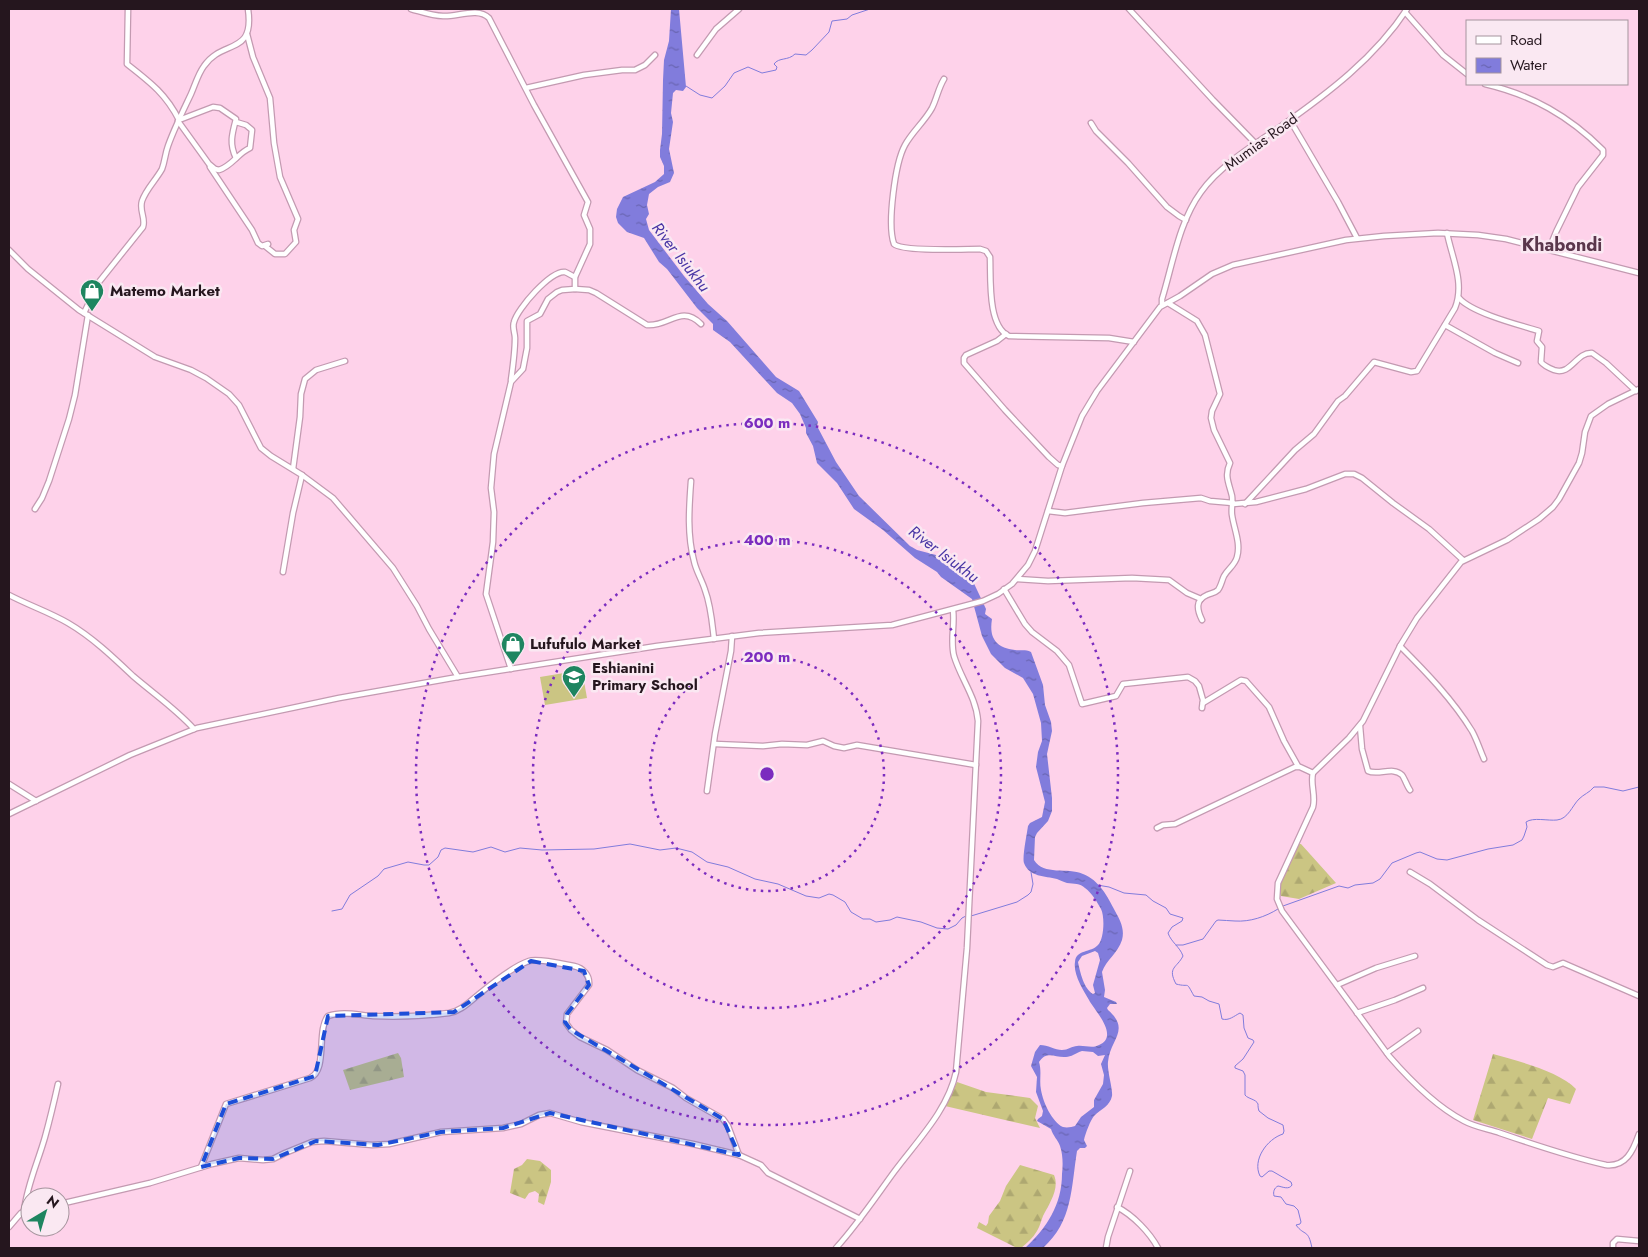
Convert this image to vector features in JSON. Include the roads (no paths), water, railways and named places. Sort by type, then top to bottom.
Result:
[{"type":"street","points":[[128,9],[128,64],[151,82],[171,103],[179,121],[252,230],[258,243],[267,245],[275,254],[285,254],[296,242],[294,230],[298,219],[280,177],[274,144],[270,98],[257,68],[247,34],[249,24],[248,9]]},
{"type":"street","points":[[411,9],[445,16],[478,13],[486,15],[492,22],[588,202],[584,215],[590,229],[590,244],[575,278],[575,289]]},
{"type":"street","points":[[697,55],[716,29],[739,9]]},
{"type":"street","points":[[1129,9],[1256,144]]},
{"type":"street","points":[[1406,10],[1443,55],[1466,73]]},
{"type":"street","name":"Mumias Road","points":[[1165,304],[1162,299],[1186,220],[1193,204],[1205,186],[1218,173],[1340,82],[1377,47],[1406,10]]},
{"type":"street","points":[[35,509],[46,489],[69,419],[75,395],[86,314],[94,289],[138,236],[143,227],[144,221],[140,208],[142,200],[162,168],[166,150],[198,76],[208,60],[240,43],[247,34]]},
{"type":"street","points":[[240,43],[250,47]]},
{"type":"street","points":[[526,88],[584,75],[635,70],[645,65],[654,54]]},
{"type":"street","points":[[944,80],[932,108],[908,140],[898,161],[893,198],[893,240],[895,244],[900,247],[980,249],[986,251],[990,257],[993,306],[998,324],[1006,334],[1017,337],[1109,338],[1134,342]]},
{"type":"street","points":[[1489,85],[1506,89],[1536,101],[1568,120],[1603,150],[1603,155],[1583,180],[1570,201],[1549,249]]},
{"type":"street","points":[[179,121],[213,107],[220,108],[229,113],[236,122],[246,125],[252,130],[250,148],[245,150],[226,167],[219,170],[214,169],[206,160]]},
{"type":"street","points":[[1290,120],[1304,141],[1357,238]]},
{"type":"street","points":[[236,122],[231,138],[236,158]]},
{"type":"street","points":[[1092,123],[1096,131],[1128,163],[1164,204],[1173,213],[1186,220]]},
{"type":"street","points":[[9,814],[130,755],[194,729],[339,698],[458,677],[732,636],[892,625],[983,601],[1004,590],[1017,579],[1033,556],[1062,466],[1076,431],[1088,406],[1134,342],[1165,304],[1212,274],[1233,265],[1357,238],[1404,234],[1447,234],[1494,236],[1639,273]]},
{"type":"street","points":[[1245,504],[1295,450],[1314,434],[1338,401],[1345,396],[1374,362],[1387,367],[1417,372],[1455,308],[1458,298],[1460,284],[1447,234]]},
{"type":"street","points":[[9,250],[28,269],[86,314],[155,357],[191,370],[220,386],[229,394],[239,405],[261,448],[333,498],[394,568],[458,677]]},
{"type":"street","points":[[511,669],[486,594],[494,533],[491,488],[492,471],[503,410],[511,382],[515,336],[513,324],[521,309],[547,280],[562,272],[566,272],[575,278]]},
{"type":"street","points":[[511,382],[523,369],[527,321],[540,314],[548,299],[557,292],[567,289],[591,291],[647,324],[655,325],[675,317],[689,315],[701,324]]},
{"type":"street","points":[[1458,298],[1473,308],[1520,326],[1539,331],[1537,341],[1542,347],[1541,360],[1544,365],[1557,371],[1563,371],[1586,353],[1592,353],[1637,390],[1608,404],[1590,416],[1578,463],[1566,489],[1553,507],[1539,519],[1507,540],[1464,560],[1417,618],[1400,646],[1360,726],[1313,773],[1315,798],[1313,807],[1278,883],[1277,895],[1282,911],[1403,1073],[1463,1121],[1592,1162],[1613,1166],[1626,1159],[1639,1134]]},
{"type":"street","points":[[1165,304],[1197,321],[1205,335],[1220,395],[1212,411],[1211,418],[1214,430],[1230,462],[1226,471],[1227,482],[1233,503],[1232,514],[1239,550],[1236,560],[1225,574],[1217,590],[1201,599],[1197,609],[1202,620]]},
{"type":"street","points":[[1445,325],[1518,363]]},
{"type":"street","points":[[1006,334],[998,341],[966,355],[964,361],[1013,420],[1054,462],[1062,466]]},
{"type":"street","points":[[293,469],[301,394],[305,379],[316,370],[345,361]]},
{"type":"street","points":[[1048,511],[1065,513],[1201,498],[1210,501],[1245,504],[1306,489],[1345,474],[1354,474],[1366,480],[1393,503],[1429,529],[1464,560]]},
{"type":"street","points":[[283,572],[293,513],[302,475]]},
{"type":"street","points":[[692,481],[689,509],[691,545],[695,566],[709,603],[714,639]]},
{"type":"street","points":[[1017,579],[1048,581],[1132,578],[1169,580],[1186,593],[1201,599]]},
{"type":"street","points":[[1004,590],[1032,632],[1057,651],[1070,665],[1082,704],[1116,696],[1123,684],[1160,681],[1183,676],[1192,678],[1197,682],[1203,703],[1202,708]]},
{"type":"street","points":[[9,595],[52,614],[80,631],[172,707],[194,729]]},
{"type":"street","points":[[836,1248],[860,1219],[939,1112],[954,1080],[958,1056],[967,948],[978,735],[977,712],[952,646],[953,610]]},
{"type":"street","points":[[707,791],[732,636]]},
{"type":"street","points":[[1400,646],[1462,716],[1475,738],[1484,759]]},
{"type":"street","points":[[1203,703],[1241,680],[1246,681],[1268,707],[1279,732],[1298,766],[1313,773]]},
{"type":"street","points":[[1360,726],[1362,749],[1368,772],[1398,773],[1402,775],[1410,790]]},
{"type":"street","points":[[714,744],[752,746],[807,745],[823,741],[839,747],[847,748],[856,744],[976,766]]},
{"type":"street","points":[[1157,828],[1163,825],[1175,824],[1298,766]]},
{"type":"street","points":[[9,784],[36,801]]},
{"type":"street","points":[[1410,872],[1430,884],[1478,920],[1549,966],[1552,967],[1563,963],[1639,996]]},
{"type":"street","points":[[1337,985],[1376,968],[1415,956]]},
{"type":"street","points":[[201,1167],[226,1104],[315,1076],[319,1067],[322,1032],[328,1016],[348,1014],[381,1016],[427,1015],[454,1012],[504,976],[532,961],[575,966],[584,971],[588,976],[589,985],[567,1014],[566,1023],[571,1030],[723,1119],[728,1126],[739,1155]]},
{"type":"street","points":[[1357,1012],[1398,999],[1423,988]]},
{"type":"street","points":[[1387,1053],[1418,1031]]},
{"type":"street","points":[[29,1187],[58,1084]]},
{"type":"street","points":[[70,1202],[150,1183],[201,1167],[240,1158],[273,1159],[301,1145],[316,1141],[384,1145],[441,1132],[503,1128],[521,1124],[539,1115],[550,1113],[581,1122],[687,1142],[739,1155],[761,1165],[768,1173],[860,1219]]},
{"type":"street","points":[[1106,1248],[1117,1207],[1130,1172]]},
{"type":"street","points":[[1117,1207],[1127,1213],[1158,1248]]},
{"type":"street","points":[[9,1227],[20,1215]]},
{"type":"street","points":[[1613,1248],[1613,1243],[1619,1239],[1639,1241]]},
{"type":"water","points":[[671,9],[679,9],[686,87],[683,91],[676,90],[673,93],[671,113],[673,122],[669,149],[674,173],[670,182],[658,187],[649,194],[647,205],[649,214],[646,219],[649,230],[708,304],[727,321],[776,377],[799,391],[818,422],[817,426],[836,462],[859,496],[910,546],[936,555],[970,575],[986,609],[985,614],[992,619],[993,636],[998,644],[1008,649],[1031,652],[1043,685],[1045,705],[1052,731],[1047,754],[1052,811],[1048,821],[1035,837],[1034,860],[1038,865],[1050,870],[1077,872],[1094,880],[1106,895],[1122,925],[1123,936],[1120,945],[1102,972],[1105,990],[1104,997],[1117,1004],[1110,1004],[1107,1008],[1115,1017],[1119,1029],[1108,1062],[1112,1096],[1107,1105],[1091,1120],[1084,1140],[1087,1146],[1077,1151],[1072,1191],[1065,1215],[1053,1238],[1043,1248],[1025,1248],[1046,1224],[1056,1205],[1061,1185],[1062,1153],[1051,1129],[1037,1121],[1042,1116],[1043,1111],[1036,1092],[1037,1077],[1031,1066],[1035,1052],[1040,1045],[1062,1050],[1075,1046],[1096,1046],[1105,1041],[1107,1036],[1104,1023],[1081,987],[1075,967],[1078,955],[1098,945],[1102,938],[1103,917],[1101,909],[1090,892],[1083,886],[1033,873],[1026,868],[1024,851],[1028,826],[1042,817],[1045,802],[1036,767],[1042,741],[1041,723],[1033,694],[1023,678],[1005,668],[991,654],[982,636],[972,599],[915,558],[883,530],[854,509],[837,483],[817,463],[806,428],[800,414],[792,403],[777,393],[730,342],[713,330],[713,324],[697,308],[667,269],[659,262],[644,238],[627,232],[618,223],[616,217],[617,209],[623,197],[655,182],[664,174],[660,150],[664,60],[669,41]],"holes":[[[1095,951],[1098,953],[1100,960],[1093,985],[1095,993],[1093,994],[1085,984],[1078,962],[1082,956]],[[1082,1051],[1093,1052],[1098,1056],[1105,1055],[1101,1064],[1104,1075],[1103,1084],[1094,1100],[1094,1107],[1081,1117],[1075,1126],[1063,1127],[1055,1121],[1042,1095],[1039,1062],[1048,1055],[1068,1057]]]},
{"type":"waterway","points":[[686,86],[700,95],[712,98],[725,86],[734,73],[748,67],[762,73],[776,70],[777,67],[774,64],[778,60],[789,58],[795,54],[806,55],[812,50],[829,32],[832,21],[847,19],[852,15],[870,9]]},
{"type":"waterway","points":[[1283,906],[1339,886],[1348,888],[1355,885],[1373,883],[1380,879],[1392,863],[1416,853],[1420,852],[1437,859],[1447,860],[1488,849],[1513,845],[1522,840],[1527,827],[1526,822],[1561,819],[1567,815],[1579,799],[1594,787],[1623,791],[1639,787]]},
{"type":"waterway","points":[[332,911],[342,909],[350,895],[378,876],[384,869],[408,862],[429,865],[438,857],[441,850],[445,848],[473,852],[491,847],[505,852],[520,848],[542,850],[594,849],[630,844],[660,850],[676,848],[692,852],[707,862],[728,867],[755,879],[778,884],[806,896],[819,898],[829,894],[833,895],[845,902],[851,912],[863,919],[870,919],[876,922],[897,917],[921,922],[937,928],[948,929],[966,916]]},
{"type":"waterway","points":[[971,916],[1017,902],[1028,895],[1033,884],[1031,872]]},
{"type":"waterway","points":[[1097,885],[1124,893],[1146,895],[1166,908],[1170,914],[1183,918],[1168,933],[1183,956],[1172,974],[1176,984],[1187,986],[1194,996],[1219,1004],[1222,1019],[1229,1019],[1240,1013],[1243,1015],[1244,1028],[1248,1038],[1254,1042],[1235,1068],[1243,1071],[1245,1075],[1245,1095],[1257,1102],[1259,1111],[1268,1118],[1283,1125],[1284,1131],[1283,1134],[1272,1140],[1262,1151],[1258,1170],[1262,1177],[1269,1171],[1272,1171],[1291,1182],[1292,1185],[1286,1188],[1278,1186],[1274,1190],[1274,1196],[1281,1197],[1286,1204],[1294,1206],[1298,1210],[1301,1222],[1296,1225],[1308,1235],[1312,1248]]},
{"type":"waterway","points":[[1176,945],[1183,945],[1203,939],[1218,920],[1252,920],[1263,917],[1278,909]]},
{"type":"place","name":"Matemo Market","points":[[92,312]]},
{"type":"place","name":"Lufufulo Market","points":[[513,665]]},
{"type":"place","name":"Eshianini Primary School","points":[[574,698]]},
{"type":"district","name":"Khabondi","points":[[1562,245]]},
{"type":"water label","name":"River Isiukhu","points":[[681,257]]},
{"type":"water label","name":"River Isiukhu","points":[[944,554]]}]
